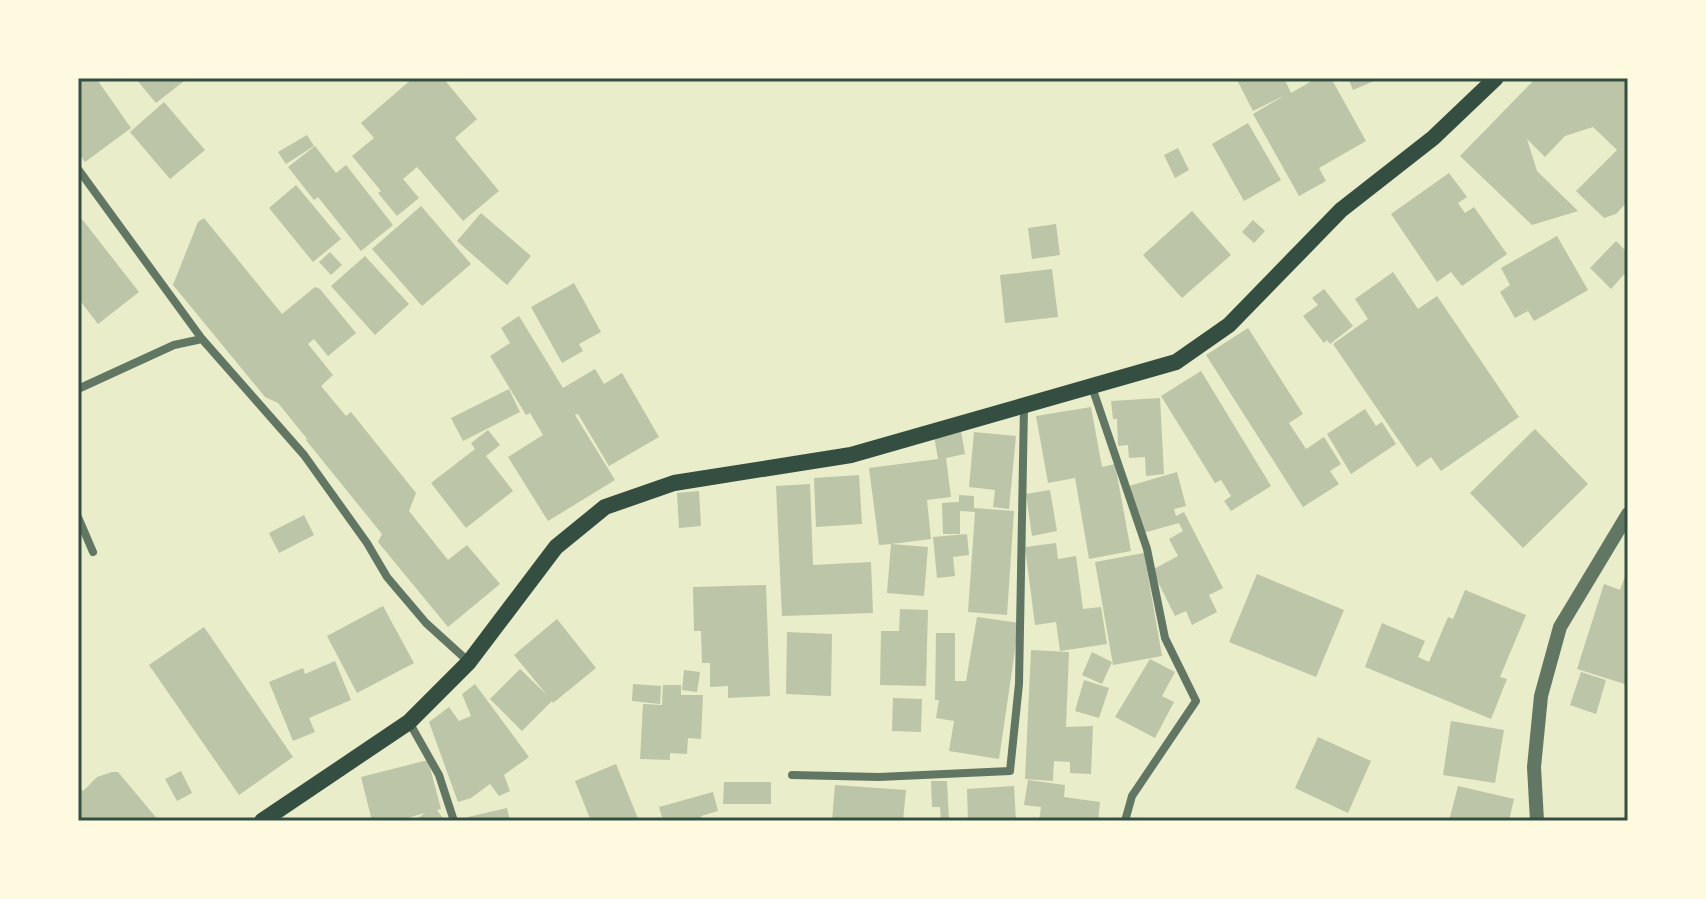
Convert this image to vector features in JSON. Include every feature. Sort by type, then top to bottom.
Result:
[{"type":"main road","points":[[262,821],[409,722],[469,662],[556,547],[605,507],[674,483],[851,455],[1176,362],[1229,325],[1341,210],[1433,138],[1496,78]]},
{"type":"street","points":[[78,169],[202,339],[304,455],[367,543],[387,577],[426,623],[469,662]]},
{"type":"street","points":[[78,389],[174,345],[202,339]]},
{"type":"street","points":[[1091,386],[1147,549],[1165,638],[1196,701],[1132,796],[1125,821]]},
{"type":"street","points":[[792,775],[879,777],[1010,771],[1019,684],[1024,405]]},
{"type":"street","points":[[1537,821],[1534,767],[1541,696],[1560,627],[1628,514]]},
{"type":"street","points":[[78,517],[93,552]]},
{"type":"street","points":[[409,722],[439,775],[454,821]]},
{"type":"building","points":[[78,78],[96,78],[131,128],[85,162],[78,152]]},
{"type":"building","points":[[135,78],[188,78],[156,103]]},
{"type":"building","points":[[413,78],[443,78],[477,119],[455,138],[499,191],[463,221],[417,167],[403,179],[419,198],[397,216],[352,156],[374,138],[361,123]]},
{"type":"building","points":[[1236,78],[1284,78],[1291,93],[1317,78],[1331,78],[1366,141],[1319,168],[1326,181],[1299,196],[1253,114],[1285,95],[1253,111]]},
{"type":"building","points":[[1348,78],[1381,78],[1353,90]]},
{"type":"building","points":[[1536,78],[1628,78],[1628,201],[1616,214],[1604,218],[1576,191],[1617,150],[1593,127],[1565,136],[1545,157],[1527,139],[1537,171],[1578,211],[1532,225],[1460,156]]},
{"type":"building","points":[[164,102],[205,150],[170,179],[130,132]]},
{"type":"building","points":[[1248,123],[1281,180],[1244,201],[1212,144]]},
{"type":"building","points":[[307,135],[314,146],[286,164],[278,152]]},
{"type":"building","points":[[315,146],[336,173],[346,165],[393,225],[361,251],[318,197],[314,200],[288,167]]},
{"type":"building","points":[[1178,148],[1189,170],[1175,178],[1164,155]]},
{"type":"building","points":[[1449,173],[1467,197],[1458,203],[1465,213],[1474,207],[1507,254],[1462,286],[1451,272],[1437,282],[1391,214]]},
{"type":"building","points":[[296,185],[341,239],[313,262],[269,208]]},
{"type":"building","points":[[421,206],[471,264],[422,306],[372,249]]},
{"type":"building","points":[[1192,211],[1231,255],[1182,298],[1143,255]]},
{"type":"building","points":[[481,213],[531,256],[507,285],[457,241]]},
{"type":"building","points":[[78,214],[139,292],[98,324],[78,298]]},
{"type":"building","points":[[204,218],[282,314],[315,287],[320,289],[356,333],[328,356],[314,339],[308,344],[333,375],[321,386],[346,416],[351,412],[416,493],[409,511],[448,560],[467,545],[500,584],[448,627],[378,542],[382,534],[305,439],[308,440],[278,403],[265,397],[173,285],[198,222]]},
{"type":"building","points":[[1253,220],[1265,231],[1254,243],[1242,232]]},
{"type":"building","points":[[1056,224],[1060,255],[1032,259],[1028,228]]},
{"type":"building","points":[[1557,236],[1588,290],[1534,321],[1528,311],[1515,318],[1500,292],[1510,285],[1501,268]]},
{"type":"building","points":[[1616,241],[1628,253],[1628,270],[1611,289],[1590,268]]},
{"type":"building","points":[[330,252],[342,265],[331,275],[319,262]]},
{"type":"building","points":[[365,256],[409,304],[375,335],[331,286]]},
{"type":"building","points":[[1052,269],[1058,317],[1005,323],[1000,275]]},
{"type":"building","points":[[1393,272],[1418,309],[1437,296],[1519,417],[1441,471],[1431,457],[1417,467],[1333,344],[1368,319],[1355,299]]},
{"type":"building","points":[[574,283],[601,332],[579,344],[583,351],[562,363],[531,307]]},
{"type":"building","points":[[1324,289],[1353,326],[1330,344],[1327,340],[1324,343],[1303,316],[1318,305],[1312,298]]},
{"type":"building","points":[[519,316],[563,388],[595,369],[604,384],[622,373],[659,437],[609,466],[578,414],[575,415],[615,480],[548,521],[508,457],[543,435],[530,413],[526,415],[490,356],[510,343],[501,328]]},
{"type":"building","points":[[1248,328],[1303,414],[1289,423],[1306,449],[1324,437],[1341,464],[1330,471],[1339,484],[1303,507],[1206,355]]},
{"type":"building","points":[[1201,371],[1271,486],[1231,511],[1224,501],[1231,496],[1221,480],[1215,483],[1161,396]]},
{"type":"building","points":[[509,389],[520,412],[463,441],[451,418]]},
{"type":"building","points":[[1160,398],[1164,474],[1146,476],[1145,457],[1129,458],[1128,445],[1118,446],[1117,419],[1113,419],[1111,401]]},
{"type":"building","points":[[1091,407],[1102,467],[1115,464],[1131,551],[1089,559],[1075,478],[1048,483],[1036,416]]},
{"type":"building","points":[[1365,409],[1376,426],[1382,422],[1396,444],[1351,474],[1327,434]]},
{"type":"building","points":[[1535,429],[1588,484],[1523,548],[1470,493]]},
{"type":"building","points":[[488,430],[500,445],[486,456],[513,491],[466,528],[431,483],[475,449],[471,443]]},
{"type":"building","points":[[961,431],[965,454],[946,458],[951,497],[927,500],[931,539],[879,545],[869,468],[938,459],[934,436]]},
{"type":"building","points":[[974,432],[1016,436],[1009,509],[993,507],[995,490],[969,487]]},
{"type":"building","points":[[1177,472],[1186,506],[1174,509],[1176,516],[1184,512],[1223,588],[1209,595],[1217,612],[1192,625],[1186,611],[1175,616],[1152,570],[1178,556],[1169,539],[1183,531],[1179,523],[1143,533],[1129,486]]},
{"type":"building","points":[[859,475],[862,524],[816,527],[814,478]]},
{"type":"building","points":[[810,484],[813,565],[871,562],[873,613],[782,616],[776,486]]},
{"type":"building","points":[[1050,490],[1057,531],[1032,536],[1026,494]]},
{"type":"building","points":[[699,491],[701,526],[679,528],[677,493]]},
{"type":"building","points":[[959,495],[974,496],[974,508],[1014,511],[1007,615],[968,612],[975,512],[960,511],[960,534],[943,534],[942,503],[959,502]]},
{"type":"building","points":[[304,515],[314,535],[279,553],[269,533]]},
{"type":"building","points":[[967,534],[969,555],[953,557],[955,576],[937,578],[933,537]]},
{"type":"building","points":[[1056,543],[1058,559],[1076,556],[1083,609],[1101,607],[1107,644],[1060,651],[1056,622],[1035,625],[1025,547]]},
{"type":"building","points":[[891,544],[928,547],[924,596],[887,593]]},
{"type":"building","points":[[1144,553],[1162,656],[1113,665],[1095,562]]},
{"type":"building","points":[[1628,568],[1628,685],[1577,669],[1604,584],[1620,590]]},
{"type":"building","points":[[1257,574],[1344,610],[1316,677],[1229,642]]},
{"type":"building","points":[[766,585],[770,696],[728,698],[728,686],[710,687],[710,663],[702,663],[701,631],[694,631],[693,587]]},
{"type":"building","points":[[1465,590],[1526,615],[1500,677],[1507,679],[1491,719],[1365,667],[1382,623],[1425,641],[1418,657],[1429,662],[1448,617],[1453,619]]},
{"type":"building","points":[[383,606],[414,663],[357,693],[327,636]]},
{"type":"building","points":[[900,609],[928,610],[926,686],[880,685],[881,631],[899,631]]},
{"type":"building","points":[[977,617],[1019,623],[999,759],[949,751],[954,721],[936,718],[939,700],[935,700],[936,633],[955,633],[955,681],[966,681]]},
{"type":"building","points":[[557,619],[596,668],[552,701],[522,731],[490,699],[520,669],[547,695],[514,655]]},
{"type":"building","points":[[204,627],[293,757],[239,795],[149,665]]},
{"type":"building","points":[[787,632],[832,634],[831,696],[786,694]]},
{"type":"building","points":[[1031,650],[1069,652],[1066,727],[1093,726],[1091,774],[1070,773],[1070,762],[1054,761],[1053,781],[1025,779]]},
{"type":"building","points":[[1092,652],[1112,662],[1102,684],[1082,675]]},
{"type":"building","points":[[1150,659],[1175,672],[1162,696],[1174,702],[1155,738],[1115,717]]},
{"type":"building","points":[[335,661],[351,700],[309,718],[315,732],[293,741],[269,682],[303,668],[305,674]]},
{"type":"building","points":[[684,670],[700,672],[697,692],[682,690]]},
{"type":"building","points":[[1581,672],[1606,680],[1596,714],[1570,705]]},
{"type":"building","points":[[1084,680],[1109,688],[1099,718],[1075,711]]},
{"type":"building","points":[[475,684],[529,757],[504,775],[510,791],[499,796],[490,784],[471,798],[458,802],[429,722],[449,707],[459,721],[471,716],[462,694]]},
{"type":"building","points":[[633,684],[661,686],[660,704],[632,701]]},
{"type":"building","points":[[663,685],[681,685],[681,695],[703,695],[701,739],[688,738],[687,754],[670,753],[670,760],[640,759],[643,704],[662,705]]},
{"type":"building","points":[[893,698],[922,699],[921,732],[892,731]]},
{"type":"building","points":[[1451,721],[1504,730],[1495,783],[1443,775]]},
{"type":"building","points":[[1318,737],[1371,761],[1348,813],[1295,788]]},
{"type":"building","points":[[428,760],[441,809],[437,810],[445,821],[414,821],[425,813],[396,821],[372,821],[361,777]]},
{"type":"building","points":[[616,764],[639,821],[591,821],[575,781]]},
{"type":"building","points":[[181,771],[192,793],[177,801],[165,779]]},
{"type":"building","points":[[118,772],[159,821],[78,821],[78,786],[83,791],[97,777]]},
{"type":"building","points":[[1028,780],[1065,785],[1064,797],[1100,802],[1098,821],[1039,821],[1041,807],[1024,805]]},
{"type":"building","points":[[931,781],[947,781],[949,821],[941,821],[940,807],[932,807]]},
{"type":"building","points":[[724,782],[771,782],[771,804],[723,804]]},
{"type":"building","points":[[835,785],[906,790],[903,821],[832,821]]},
{"type":"building","points":[[1014,786],[1016,821],[968,821],[967,789]]},
{"type":"building","points":[[1458,786],[1514,799],[1509,821],[1449,821]]},
{"type":"building","points":[[713,792],[718,811],[701,816],[702,821],[663,821],[659,807]]},
{"type":"building","points":[[507,808],[510,821],[469,821],[468,817]]}]
